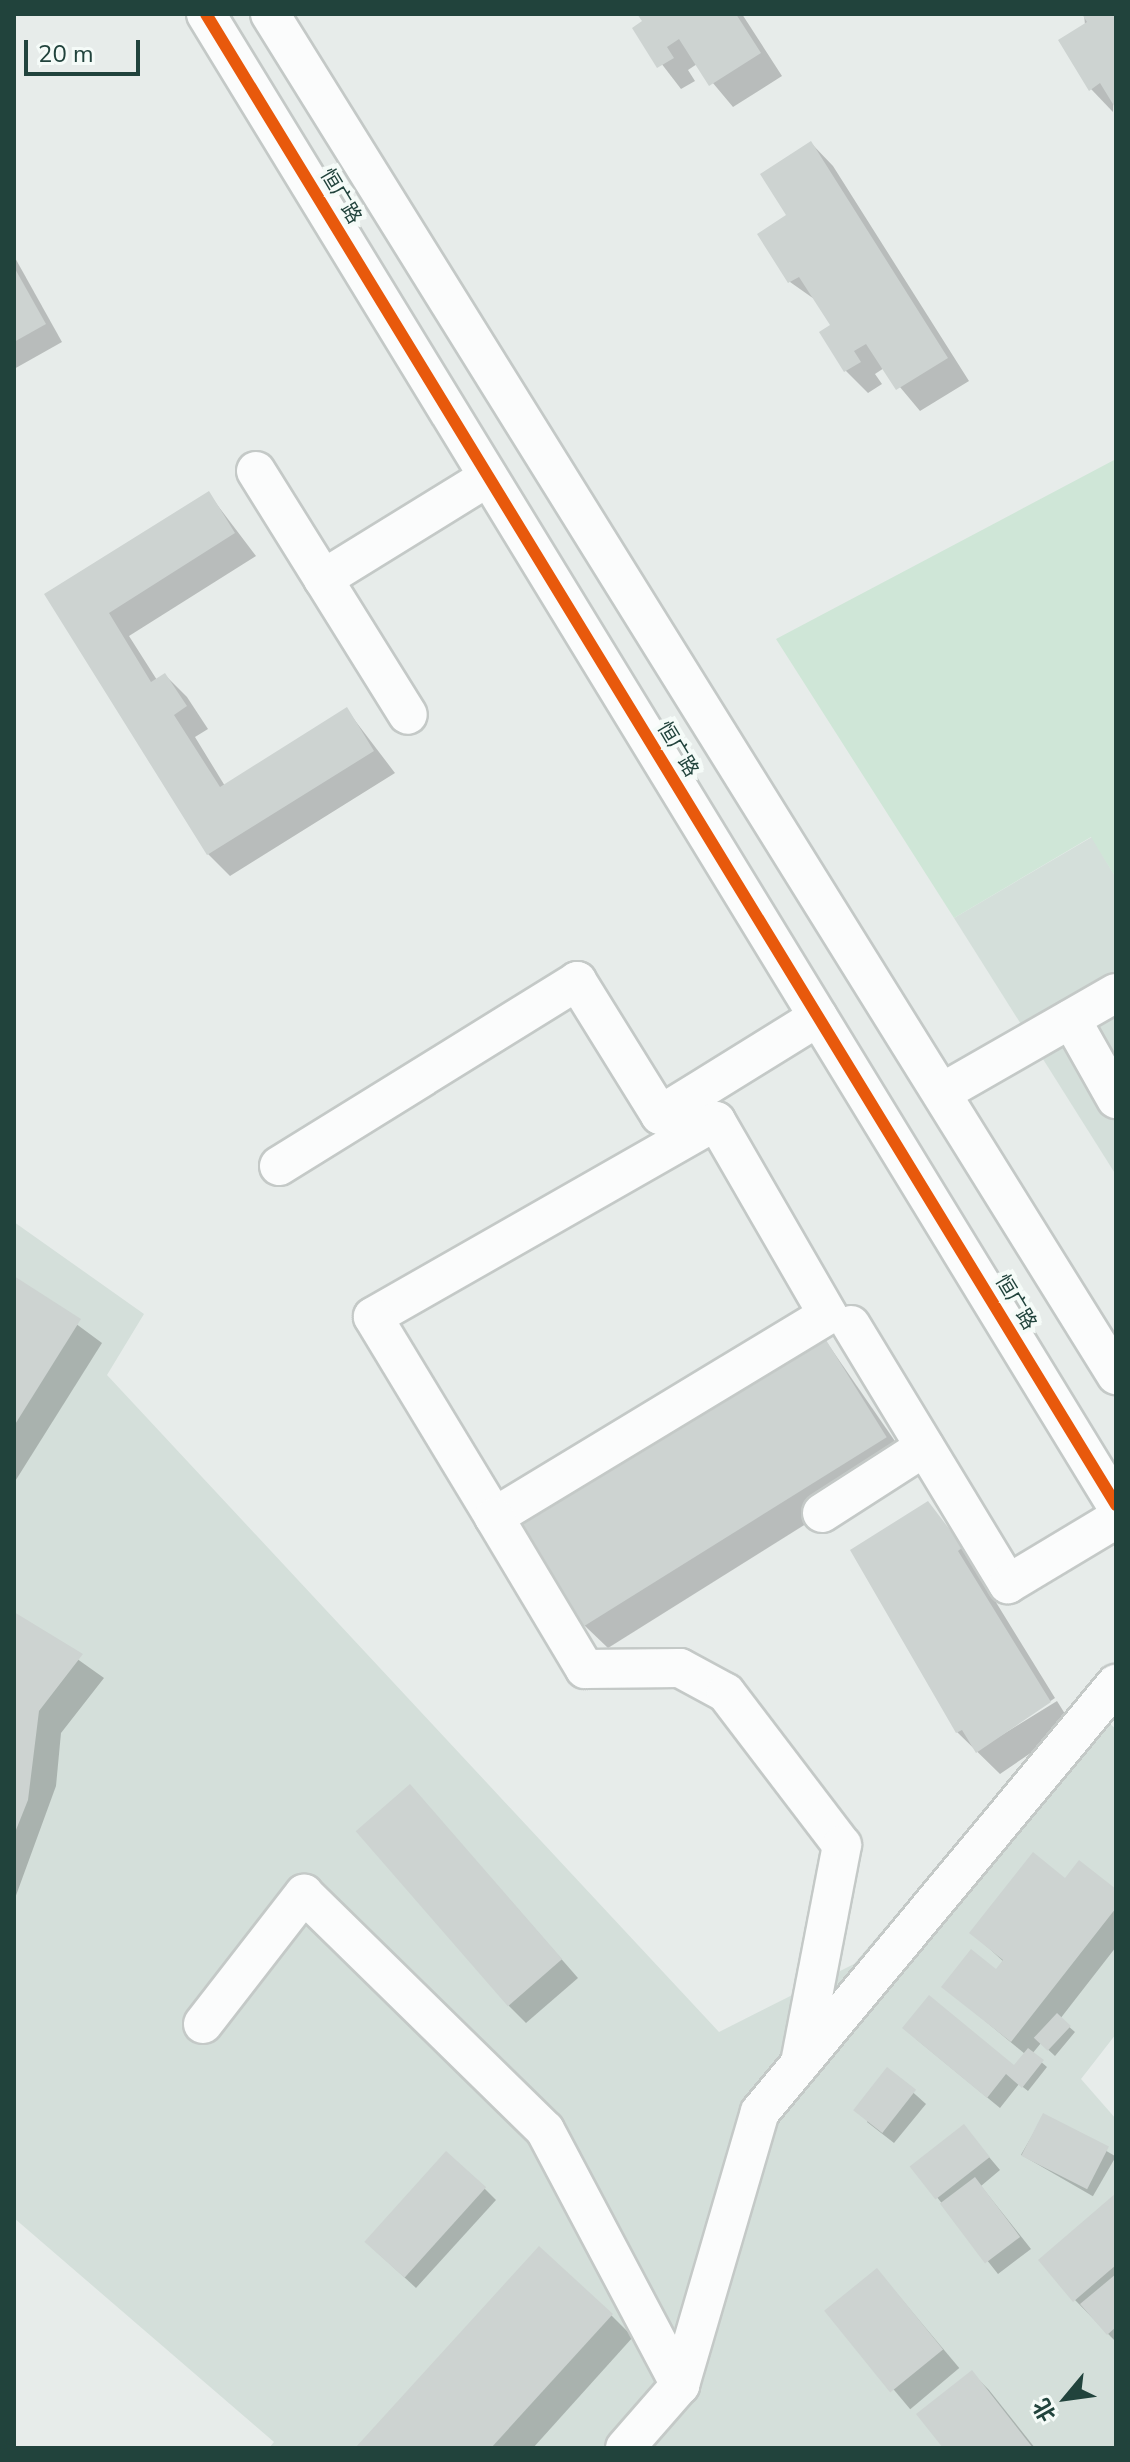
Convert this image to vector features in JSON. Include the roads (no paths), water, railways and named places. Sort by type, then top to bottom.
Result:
[{"type":"street","name":"恒广路","points":[[206,14],[1116,1505]]},
{"type":"street","name":"恒广路","points":[[270,14],[943,1092],[1116,1375]]},
{"type":"street","points":[[256,471],[408,715]]},
{"type":"street","points":[[330,590],[495,488]]},
{"type":"street","points":[[279,1166],[577,981],[660,1115],[818,1017]]},
{"type":"street","points":[[943,1092],[1116,993]]},
{"type":"street","points":[[1071,1019],[1116,1099]]},
{"type":"street","points":[[494,1517],[828,1315],[716,1121],[373,1317],[585,1669],[680,1668],[726,1693],[842,1845],[800,2063]]},
{"type":"street","points":[[851,1325],[1008,1584],[1116,1519]]},
{"type":"street","points":[[822,1513],[925,1447]]},
{"type":"street","points":[[625,2448],[680,2385],[760,2112],[1116,1684]]},
{"type":"street","points":[[203,2024],[304,1894],[545,2130],[680,2385]]}]
